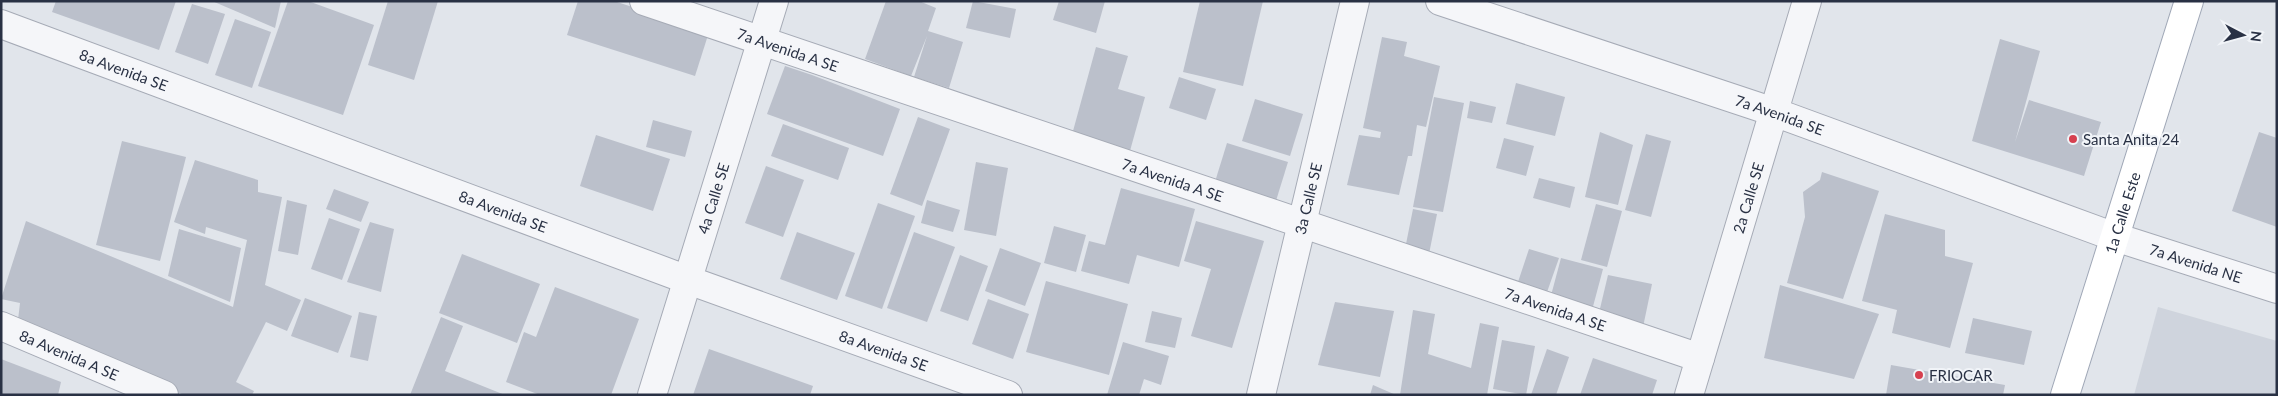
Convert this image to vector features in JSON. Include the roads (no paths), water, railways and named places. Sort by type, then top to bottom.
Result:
[{"type":"main road","name":"1a Calle Este","points":[[2066,395],[2189,1]]},
{"type":"street","name":"7a Avenida A SE","points":[[644,1],[761,43],[1700,358]]},
{"type":"street","name":"4a Calle SE","points":[[652,395],[774,1]]},
{"type":"street","name":"3a Calle SE","points":[[1261,395],[1355,1]]},
{"type":"street","name":"7a Avenida SE","points":[[1440,1],[1774,112],[2115,236]]},
{"type":"street","name":"2a Calle SE","points":[[1689,395],[1807,1]]},
{"type":"street","name":"8a Avenida SE","points":[[1,24],[688,280],[1008,395]]},
{"type":"street","name":"7a Avenida NE","points":[[2115,236],[2277,289]]},
{"type":"street","name":"8a Avenida A SE","points":[[1,326],[164,395]]},
{"type":"place","name":"Santa Anita 24","points":[[2073,139]]},
{"type":"place","name":"FRIOCAR","points":[[1919,375]]}]
